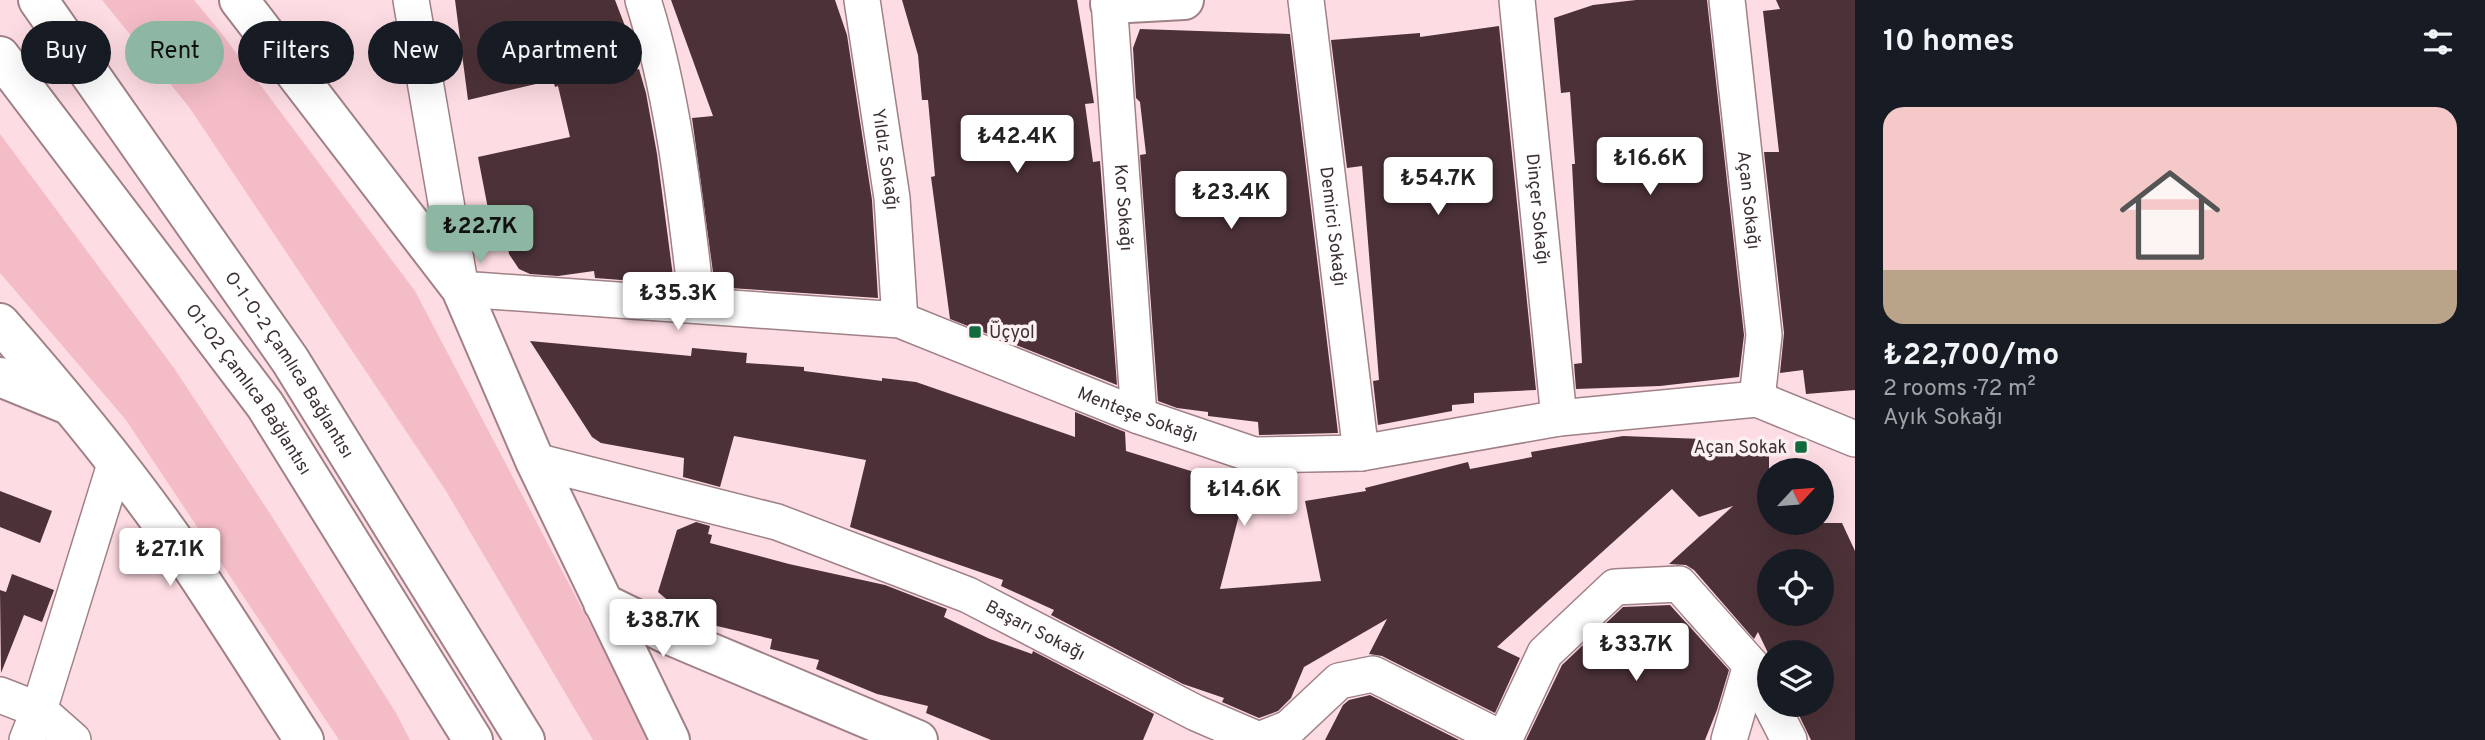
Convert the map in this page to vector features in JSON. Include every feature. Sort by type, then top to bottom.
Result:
[{"type":"main road","name":"O-1-O-2 Çamlıca Bağlantısı","points":[[38,0],[290,360],[525,740]]},
{"type":"main road","points":[[239,0],[461,289],[535,461],[670,740]]},
{"type":"main road","points":[[1110,2],[1184,0]]},
{"type":"main road","name":"O1-O2 Çamlıca Bağlantısı","points":[[0,56],[265,405],[473,740]]},
{"type":"main road","points":[[0,323],[74,407],[116,461],[182,552],[304,740]]},
{"type":"main road","points":[[0,377],[74,407]]},
{"type":"main road","points":[[603,603],[669,635],[918,740]]},
{"type":"street","points":[[411,0],[461,289]]},
{"type":"street","points":[[643,0],[656,41],[682,184],[697,305]]},
{"type":"street","name":"Yıldız Sokağı","points":[[862,0],[892,198],[900,320]]},
{"type":"street","name":"Demirci Sokağı","points":[[1307,0],[1361,453]]},
{"type":"street","name":"Dinçer Sokağı","points":[[1517,0],[1559,418]]},
{"type":"street","name":"Açan Sokağı","points":[[1727,0],[1764,335],[1757,399]]},
{"type":"street","name":"Kor Sokağı","points":[[1110,2],[1139,416]]},
{"type":"street","name":"Menteşe Sokağı","points":[[461,289],[900,320],[1139,416],[1254,455],[1361,453],[1559,418],[1757,399],[1855,439]]},
{"type":"street","points":[[33,725],[116,461]]},
{"type":"street","name":"Başarı Sokağı","points":[[535,461],[777,522],[968,594],[1196,713],[1259,740],[1289,728],[1339,681],[1373,674],[1504,740]]},
{"type":"street","points":[[1504,740],[1545,653],[1615,587],[1679,584],[1751,665],[1757,677]]},
{"type":"street","points":[[1729,740],[1751,665]]},
{"type":"street","points":[[0,695],[33,725],[73,740]]},
{"type":"street","points":[[1777,717],[1789,740]]},
{"type":"shaded area","points":[[102,0],[194,0],[211,21],[125,21],[125,28]]},
{"type":"shaded area","points":[[224,37],[238,55],[238,84],[260,84],[415,291],[651,740],[593,740],[446,491],[189,107],[170,84],[224,84]]},
{"type":"shaded area","points":[[0,134],[174,368],[269,512],[396,713],[410,740],[339,740],[126,420],[0,273]]},
{"type":"building","points":[[455,0],[615,0],[623,21],[477,21],[477,84],[536,84],[468,100],[463,62],[463,21],[458,21]]},
{"type":"building","points":[[671,0],[835,0],[847,35],[872,200],[878,298],[715,287],[692,118],[713,116]]},
{"type":"building","points":[[902,0],[1077,0],[1094,103],[1085,104],[1093,162],[1100,161],[1117,385],[950,319],[931,177],[935,176],[928,100],[922,100],[918,55]]},
{"type":"building","points":[[1636,0],[1707,0],[1744,335],[1739,377],[1660,386],[1576,389],[1574,364],[1582,363],[1572,164],[1575,164],[1570,92],[1561,93],[1554,18],[1593,5]]},
{"type":"building","points":[[1776,0],[1855,0],[1855,390],[1806,394],[1803,370],[1780,373],[1784,333],[1764,152],[1779,152],[1763,11],[1780,9]]},
{"type":"building","points":[[1499,26],[1536,390],[1474,393],[1474,403],[1452,405],[1452,411],[1378,425],[1373,381],[1379,380],[1362,166],[1347,168],[1331,40],[1420,33],[1420,37]]},
{"type":"building","points":[[1140,29],[1290,34],[1338,433],[1259,435],[1258,422],[1208,416],[1208,412],[1177,408],[1158,401],[1140,155],[1146,154],[1140,102],[1136,98],[1133,48]]},
{"type":"building","points":[[642,79],[657,154],[674,284],[595,278],[594,271],[558,276],[530,274],[519,269],[509,254],[503,212],[489,214],[478,157],[570,137],[558,86],[555,87],[554,84],[642,84]]},
{"type":"building","points":[[530,341],[691,356],[692,348],[747,353],[746,363],[804,367],[804,371],[882,381],[882,378],[916,382],[1075,437],[1075,412],[1125,432],[1126,451],[1246,488],[1220,589],[1321,581],[1305,501],[1366,491],[1365,488],[1468,462],[1470,469],[1532,457],[1531,452],[1623,436],[1702,439],[1703,450],[1769,448],[1769,458],[1757,458],[1757,536],[1834,536],[1834,523],[1842,523],[1855,551],[1855,740],[1811,740],[1800,717],[1834,717],[1834,640],[1762,640],[1758,632],[1754,639],[1694,570],[1686,565],[1669,564],[1733,506],[1699,517],[1672,489],[1497,647],[1520,658],[1495,713],[1382,656],[1369,654],[1387,619],[1304,667],[1291,698],[1278,711],[1259,718],[1222,702],[1224,698],[1183,684],[1051,615],[1054,610],[1001,586],[1003,580],[850,527],[866,460],[734,436],[720,487],[683,477],[684,458],[601,443],[592,437]]},
{"type":"building","points":[[0,491],[52,511],[40,543],[0,527]]},
{"type":"building","points":[[696,522],[710,526],[710,543],[885,585],[947,609],[944,617],[990,639],[1032,654],[1033,651],[1154,714],[1143,740],[991,740],[926,713],[928,706],[877,694],[816,669],[819,660],[770,649],[772,639],[691,620],[658,592],[677,530]]},
{"type":"building","points":[[12,574],[54,590],[42,622],[24,615],[1,673],[0,590],[6,592]]},
{"type":"building","points":[[1670,605],[1729,670],[1705,740],[1526,740],[1562,665],[1623,607]]},
{"type":"building","points":[[1370,695],[1459,740],[1325,740],[1343,705],[1349,700]]},
{"type":"place","name":"Üçyol","points":[[975,332]]},
{"type":"place","name":"Açan Sokak","points":[[1801,447]]}]
